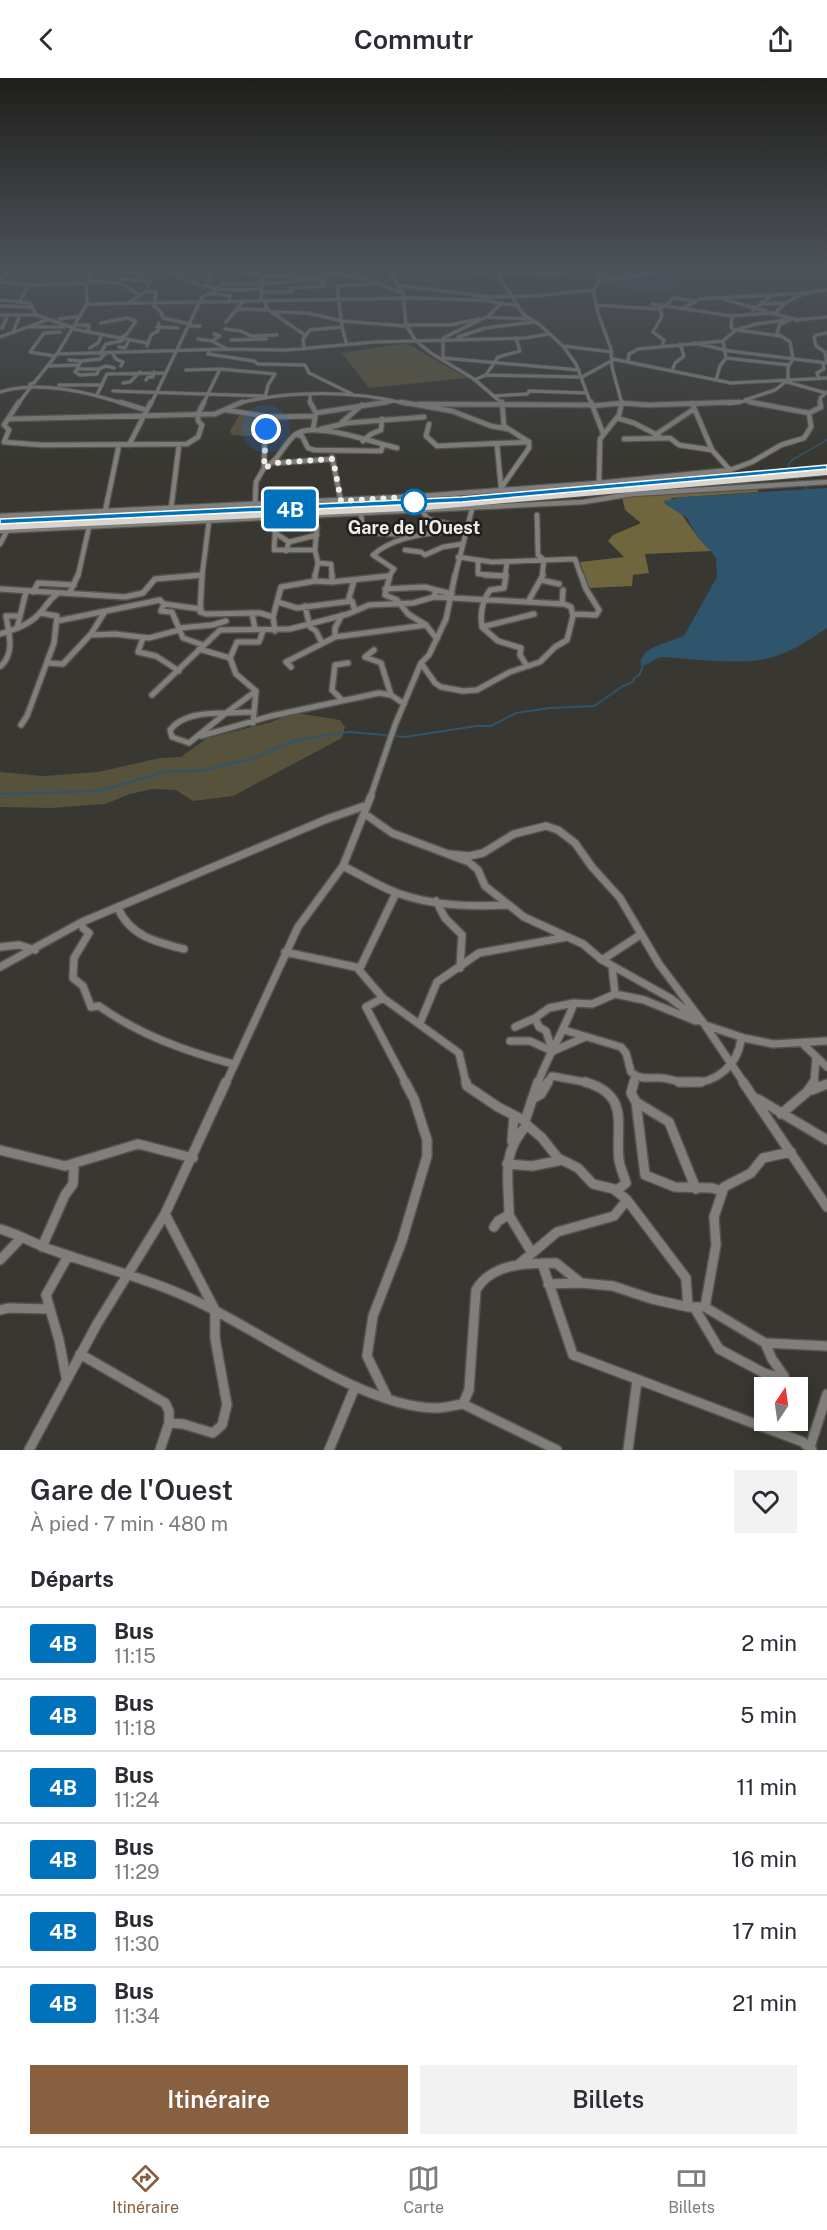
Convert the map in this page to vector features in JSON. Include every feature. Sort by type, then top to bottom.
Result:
[{"type":"highway","points":[[4,528],[424,506],[827,469]]},
{"type":"highway","points":[[0,521],[341,503],[424,506]]},
{"type":"street","points":[[44,333],[30,352],[56,355],[227,349],[304,349],[416,340],[516,338],[549,334],[562,346],[583,377],[603,433]]},
{"type":"street","points":[[70,333],[56,355],[34,383],[30,384],[30,388],[10,413],[4,425],[9,430],[4,442],[187,444],[198,437],[202,427],[198,421],[198,414],[220,369]]},
{"type":"street","points":[[96,333],[128,342],[147,343]]},
{"type":"street","points":[[92,337],[96,333]]},
{"type":"street","points":[[69,360],[78,365],[99,359],[106,344],[121,340],[128,333]]},
{"type":"street","points":[[145,353],[147,343],[153,333]]},
{"type":"street","points":[[129,445],[185,333]]},
{"type":"street","points":[[242,333],[250,339],[277,335]]},
{"type":"street","points":[[300,333],[305,335]]},
{"type":"street","points":[[304,349],[302,342],[307,333]]},
{"type":"street","points":[[344,333],[347,345]]},
{"type":"street","points":[[411,333],[416,340],[474,380],[504,405]]},
{"type":"street","points":[[452,340],[462,333]]},
{"type":"street","points":[[443,340],[466,333]]},
{"type":"street","points":[[599,483],[599,444],[603,433],[617,418],[622,403],[612,368],[612,352],[606,333]]},
{"type":"street","points":[[655,333],[664,340],[662,346]]},
{"type":"street","points":[[723,342],[731,333]]},
{"type":"street","points":[[757,333],[784,337]]},
{"type":"street","points":[[779,333],[790,342],[793,359],[789,365],[788,381]]},
{"type":"street","points":[[745,401],[809,413],[820,406],[820,398],[826,389],[823,378],[818,373],[824,369],[826,363],[825,352],[816,346],[814,338],[827,333]]},
{"type":"street","points":[[0,337],[14,334]]},
{"type":"street","points":[[90,348],[98,343],[102,334]]},
{"type":"street","points":[[212,341],[220,336],[214,334]]},
{"type":"street","points":[[42,336],[68,336]]},
{"type":"street","points":[[486,375],[501,356],[520,351],[516,338]]},
{"type":"street","points":[[198,339],[212,341],[227,349]]},
{"type":"street","points":[[243,350],[250,339]]},
{"type":"street","points":[[231,340],[266,339]]},
{"type":"street","points":[[442,358],[443,340]]},
{"type":"street","points":[[119,347],[125,348],[128,342]]},
{"type":"street","points":[[628,362],[630,352],[680,344],[723,342]]},
{"type":"street","points":[[716,380],[720,366],[726,358],[723,342]]},
{"type":"street","points":[[694,343],[726,350],[826,363]]},
{"type":"street","points":[[672,371],[675,363],[684,357],[680,344]]},
{"type":"street","points":[[562,346],[612,352]]},
{"type":"street","points":[[210,350],[208,354],[255,361],[258,364],[305,365],[309,373],[320,376],[325,381],[352,394]]},
{"type":"street","points":[[113,354],[116,359],[123,362],[121,366]]},
{"type":"street","points":[[442,358],[579,370]]},
{"type":"street","points":[[726,358],[789,365]]},
{"type":"street","points":[[474,380],[486,375],[512,374],[536,377],[583,377],[613,359],[716,380],[764,383],[823,378]]},
{"type":"street","points":[[47,366],[78,365],[99,369],[106,366],[114,368]]},
{"type":"street","points":[[78,365],[76,374],[80,375],[84,381]]},
{"type":"street","points":[[80,375],[97,374],[99,369]]},
{"type":"street","points":[[186,370],[220,369],[275,374],[268,385],[265,397]]},
{"type":"street","points":[[123,383],[130,383],[140,372]]},
{"type":"street","points":[[146,380],[153,377],[154,372]]},
{"type":"street","points":[[97,395],[107,374],[166,373]]},
{"type":"street","points":[[493,396],[526,394],[536,377]]},
{"type":"street","points":[[77,383],[84,381],[104,383]]},
{"type":"street","points":[[408,404],[726,404],[745,401],[775,390],[788,381],[826,389]]},
{"type":"street","points":[[61,383],[104,383]]},
{"type":"street","points":[[0,392],[13,388],[45,388],[97,395],[115,401],[130,400],[146,412]]},
{"type":"street","points":[[113,391],[265,397],[352,394],[452,411],[491,426],[508,429],[525,437],[529,442],[529,448],[502,489]]},
{"type":"street","points":[[115,401],[120,391]]},
{"type":"street","points":[[130,400],[136,391]]},
{"type":"street","points":[[529,391],[587,393]]},
{"type":"street","points":[[336,394],[341,403]]},
{"type":"street","points":[[310,395],[310,405],[315,415],[313,429]]},
{"type":"street","points":[[0,422],[19,417],[83,417],[146,412],[215,414],[239,402],[265,397]]},
{"type":"street","points":[[226,410],[270,417],[315,415],[341,403],[362,405],[394,400]]},
{"type":"street","points":[[692,403],[712,450],[730,470]]},
{"type":"street","points":[[340,424],[362,405]]},
{"type":"street","points":[[504,405],[503,422],[508,429]]},
{"type":"street","points":[[656,435],[694,409]]},
{"type":"street","points":[[0,531],[4,528],[89,527],[361,515],[424,506],[502,489],[599,483],[730,470],[751,465],[782,444],[800,440],[812,430],[813,421],[809,413]]},
{"type":"street","points":[[255,505],[256,482],[264,468],[265,431],[270,417]]},
{"type":"street","points":[[276,463],[290,442],[302,430],[382,419],[423,417]]},
{"type":"street","points":[[617,418],[633,422],[663,438]]},
{"type":"street","points":[[363,441],[371,434],[381,430],[382,419]]},
{"type":"street","points":[[429,424],[426,436],[436,446],[529,442]]},
{"type":"street","points":[[321,429],[397,448]]},
{"type":"street","points":[[297,435],[302,436],[309,449],[381,452],[383,445]]},
{"type":"street","points":[[624,440],[673,438],[679,445],[712,450]]},
{"type":"street","points":[[105,512],[119,445]]},
{"type":"street","points":[[171,509],[178,445]]},
{"type":"street","points":[[497,445],[502,489]]},
{"type":"street","points":[[0,516],[341,503],[332,451]]},
{"type":"street","points":[[264,468],[276,463],[333,459]]},
{"type":"street","points":[[424,506],[472,509],[583,502],[632,494],[827,482]]},
{"type":"street","points":[[424,506],[428,519],[466,528]]},
{"type":"street","points":[[28,1450],[66,1378],[127,1273],[165,1214],[193,1158],[233,1064],[298,927],[343,866],[366,809],[391,735],[421,663],[429,655],[437,639],[452,596],[458,557],[472,509]]},
{"type":"street","points":[[361,515],[364,533],[418,535]]},
{"type":"street","points":[[537,515],[537,555],[544,560]]},
{"type":"street","points":[[276,518],[274,550],[315,550]]},
{"type":"street","points":[[209,521],[200,612],[204,614],[252,613],[273,617]]},
{"type":"street","points":[[69,592],[74,585],[89,527]]},
{"type":"street","points":[[315,581],[318,563],[315,550],[317,527]]},
{"type":"street","points":[[0,544],[4,528]]},
{"type":"street","points":[[437,639],[426,625],[408,614],[399,603],[386,595],[388,576],[394,569],[373,554],[380,547],[418,535],[440,532]]},
{"type":"street","points":[[275,533],[289,542]]},
{"type":"street","points":[[289,542],[317,535]]},
{"type":"street","points":[[286,551],[289,542]]},
{"type":"street","points":[[405,550],[421,552],[425,555],[443,547],[462,544]]},
{"type":"street","points":[[458,557],[507,562],[574,559],[586,589],[599,610],[596,615],[574,614]]},
{"type":"street","points":[[478,560],[478,574],[506,576]]},
{"type":"street","points":[[528,602],[541,580],[544,560]]},
{"type":"street","points":[[507,562],[504,588],[487,591],[480,620],[482,627],[498,641],[521,648],[520,655],[527,666]]},
{"type":"street","points":[[318,563],[332,564],[332,582]]},
{"type":"street","points":[[0,589],[125,597],[144,595],[149,591],[155,579],[202,575]]},
{"type":"street","points":[[275,631],[273,617],[281,587],[315,581],[354,581],[388,576]]},
{"type":"street","points":[[541,580],[561,587],[563,604]]},
{"type":"street","points":[[348,601],[354,581]]},
{"type":"street","points":[[17,628],[19,616],[30,592],[38,583],[74,585]]},
{"type":"street","points":[[413,603],[414,588]]},
{"type":"street","points":[[385,589],[436,590],[452,596],[483,601],[563,604],[571,607],[574,614],[567,640],[555,647],[545,659],[510,672],[477,690],[463,692],[441,687],[435,683],[421,663]]},
{"type":"street","points":[[434,597],[436,590]]},
{"type":"street","points":[[0,634],[17,628],[40,613],[43,605],[58,593]]},
{"type":"street","points":[[220,630],[275,631],[342,615],[375,604],[413,603],[434,597],[452,596]]},
{"type":"street","points":[[57,621],[160,600],[164,604],[201,609]]},
{"type":"street","points":[[278,602],[293,608],[348,601],[354,602],[355,611]]},
{"type":"street","points":[[164,604],[161,611],[172,612],[183,638],[230,658]]},
{"type":"street","points":[[305,606],[308,624],[316,631],[322,643]]},
{"type":"street","points":[[21,725],[27,716],[54,643],[56,615],[40,613]]},
{"type":"street","points":[[47,663],[63,664],[90,635],[104,613]]},
{"type":"street","points":[[252,613],[255,629]]},
{"type":"street","points":[[90,635],[115,634],[143,638],[179,629],[212,625],[226,621],[237,614]]},
{"type":"street","points":[[482,627],[534,614]]},
{"type":"street","points":[[335,637],[335,628],[342,615]]},
{"type":"street","points":[[1,666],[5,663],[8,654],[9,632],[6,616],[19,616]]},
{"type":"street","points":[[152,695],[220,630],[226,621]]},
{"type":"street","points":[[291,667],[286,662],[335,637],[367,635],[426,625]]},
{"type":"street","points":[[256,690],[238,678],[230,658],[237,642],[259,642],[263,631]]},
{"type":"street","points":[[143,638],[138,652],[156,656],[179,671]]},
{"type":"street","points":[[374,650],[365,657],[381,663],[382,673],[388,682],[391,695]]},
{"type":"street","points":[[342,700],[332,690],[335,665],[348,663]]},
{"type":"street","points":[[252,723],[256,690]]},
{"type":"street","points":[[253,712],[226,713],[182,719],[174,723],[170,730],[172,737],[189,743],[201,736],[226,713],[256,690]]},
{"type":"street","points":[[201,736],[342,700],[379,693],[391,695],[404,704]]},
{"type":"street","points":[[366,809],[392,833],[475,866],[483,884],[534,923],[583,944],[602,960],[670,998],[705,1025]]},
{"type":"street","points":[[0,967],[82,922],[327,819],[366,809]]},
{"type":"street","points":[[449,854],[478,855],[523,830],[546,826],[554,827],[570,839],[620,898],[640,935],[705,1025],[730,1067],[756,1097],[827,1207]]},
{"type":"street","points":[[343,866],[396,893],[436,901],[508,904]]},
{"type":"street","points":[[360,968],[396,893]]},
{"type":"street","points":[[436,901],[445,918],[462,935],[460,968]]},
{"type":"street","points":[[118,908],[127,923],[148,940],[184,949]]},
{"type":"street","points":[[82,922],[83,928],[89,933],[74,955],[72,970],[73,978],[79,980],[85,989],[86,1000],[91,1007],[99,1006],[117,1019],[179,1049],[233,1064]]},
{"type":"street","points":[[602,960],[640,935]]},
{"type":"street","points":[[420,1023],[437,982],[479,953],[568,937]]},
{"type":"street","points":[[0,947],[20,945],[34,950]]},
{"type":"street","points":[[285,952],[360,968],[383,998],[459,1053],[467,1086],[526,1123],[543,1138],[552,1152],[562,1160],[578,1167],[593,1184],[616,1191],[627,1200],[686,1278],[691,1307],[719,1349],[764,1373],[782,1378],[784,1376],[771,1359],[765,1343]]},
{"type":"street","points":[[612,966],[615,994]]},
{"type":"street","points":[[515,1027],[535,1018],[549,1008],[573,1003],[592,1004],[615,994],[644,1000],[741,1039],[783,1045],[804,1045],[827,1041]]},
{"type":"street","points":[[383,998],[366,1007],[414,1099],[424,1126],[427,1156],[402,1241],[373,1316],[367,1356],[388,1398]]},
{"type":"street","points":[[512,1142],[526,1123],[546,1060],[564,1030],[573,1003]]},
{"type":"street","points":[[535,1018],[539,1027],[546,1031],[552,1051]]},
{"type":"street","points":[[564,1030],[623,1049],[628,1067],[635,1076],[644,1079],[660,1078],[695,1083],[707,1080],[730,1067],[740,1049],[741,1039]]},
{"type":"street","points":[[510,1041],[530,1041],[552,1051],[560,1051],[570,1042],[588,1036]]},
{"type":"street","points":[[804,1045],[827,1067]]},
{"type":"street","points":[[812,1090],[817,1076],[816,1058]]},
{"type":"street","points":[[532,1099],[541,1094],[552,1076],[572,1078],[600,1087],[611,1096],[618,1109],[619,1163],[626,1183],[616,1191]]},
{"type":"street","points":[[635,1076],[631,1093],[636,1102],[645,1175],[657,1182],[679,1188],[715,1188],[722,1191]]},
{"type":"street","points":[[781,1114],[788,1106],[812,1090],[827,1084]]},
{"type":"street","points":[[756,1097],[800,1126],[827,1140]]},
{"type":"street","points":[[636,1102],[651,1112],[663,1116],[669,1122],[696,1189]]},
{"type":"street","points":[[513,1116],[512,1142],[505,1174],[509,1215],[532,1253]]},
{"type":"street","points":[[0,1150],[54,1164],[74,1165],[138,1144],[193,1158]]},
{"type":"street","points":[[705,1307],[716,1245],[714,1217],[722,1191],[729,1183],[751,1173],[763,1158],[791,1152]]},
{"type":"street","points":[[507,1164],[532,1166],[562,1160]]},
{"type":"street","points":[[42,1247],[65,1195],[73,1184],[74,1165]]},
{"type":"street","points":[[817,1192],[827,1195]]},
{"type":"street","points":[[516,1266],[557,1232],[614,1216],[627,1200]]},
{"type":"street","points":[[165,1214],[215,1310],[214,1338],[227,1405],[222,1425],[213,1433],[183,1424],[169,1423]]},
{"type":"street","points":[[494,1227],[498,1221],[509,1215]]},
{"type":"street","points":[[0,1229],[42,1247],[127,1273],[215,1310],[355,1387],[411,1407],[439,1410],[463,1404],[557,1450]]},
{"type":"street","points":[[0,1260],[21,1238]]},
{"type":"street","points":[[66,1378],[46,1291],[68,1256]]},
{"type":"street","points":[[463,1404],[469,1390],[478,1283],[489,1274],[516,1266],[542,1263],[556,1263],[581,1283]]},
{"type":"street","points":[[542,1263],[573,1355],[811,1448],[822,1430],[827,1394]]},
{"type":"street","points":[[548,1284],[581,1283],[613,1286],[652,1299],[691,1307],[705,1307],[765,1343],[827,1347]]},
{"type":"street","points":[[0,1310],[9,1308],[50,1309]]},
{"type":"street","points":[[80,1354],[165,1403],[170,1411],[169,1423],[160,1450]]},
{"type":"street","points":[[628,1450],[637,1381]]},
{"type":"street","points":[[329,1450],[355,1387]]},
{"type":"shaded area","points":[[406,343],[467,378],[369,388],[342,353]]},
{"type":"shaded area","points":[[240,414],[268,417],[261,433],[263,437],[232,435],[230,431]]},
{"type":"shaded area","points":[[749,482],[759,492],[671,498],[694,532],[711,551],[645,554],[649,573],[633,575],[632,586],[589,588],[580,562],[624,557],[608,541],[613,535],[641,523],[625,510],[622,497],[637,492]]},
{"type":"shaded area","points":[[296,713],[340,720],[345,727],[342,738],[233,796],[193,801],[176,790],[153,789],[130,794],[105,804],[51,808],[0,807],[0,772],[43,776],[98,772],[160,758],[181,757],[207,738],[268,723]]},
{"type":"water","points":[[827,488],[827,628],[790,650],[765,659],[728,662],[662,657],[642,666],[640,661],[646,652],[684,636],[717,577],[716,558],[698,538],[687,518],[665,504],[664,501],[683,497]]},
{"type":"waterway","points":[[791,471],[788,465],[792,460],[827,440]]},
{"type":"waterway","points":[[794,476],[809,491]]},
{"type":"waterway","points":[[0,794],[100,791],[166,771],[200,771],[254,758],[294,741],[333,734],[351,732],[405,737],[476,726],[491,726],[516,713],[550,708],[594,706],[623,686],[633,682],[634,678],[640,674],[643,665]]},
{"type":"bus line","name":"4B","points":[[0,521],[462,500],[827,468]]},
{"type":"place","name":"Gare de l'Ouest","points":[[414,502]]},
{"type":"route","points":[[266,429],[264,468],[276,463],[333,459],[341,501],[422,496],[424,502],[414,502]]}]
